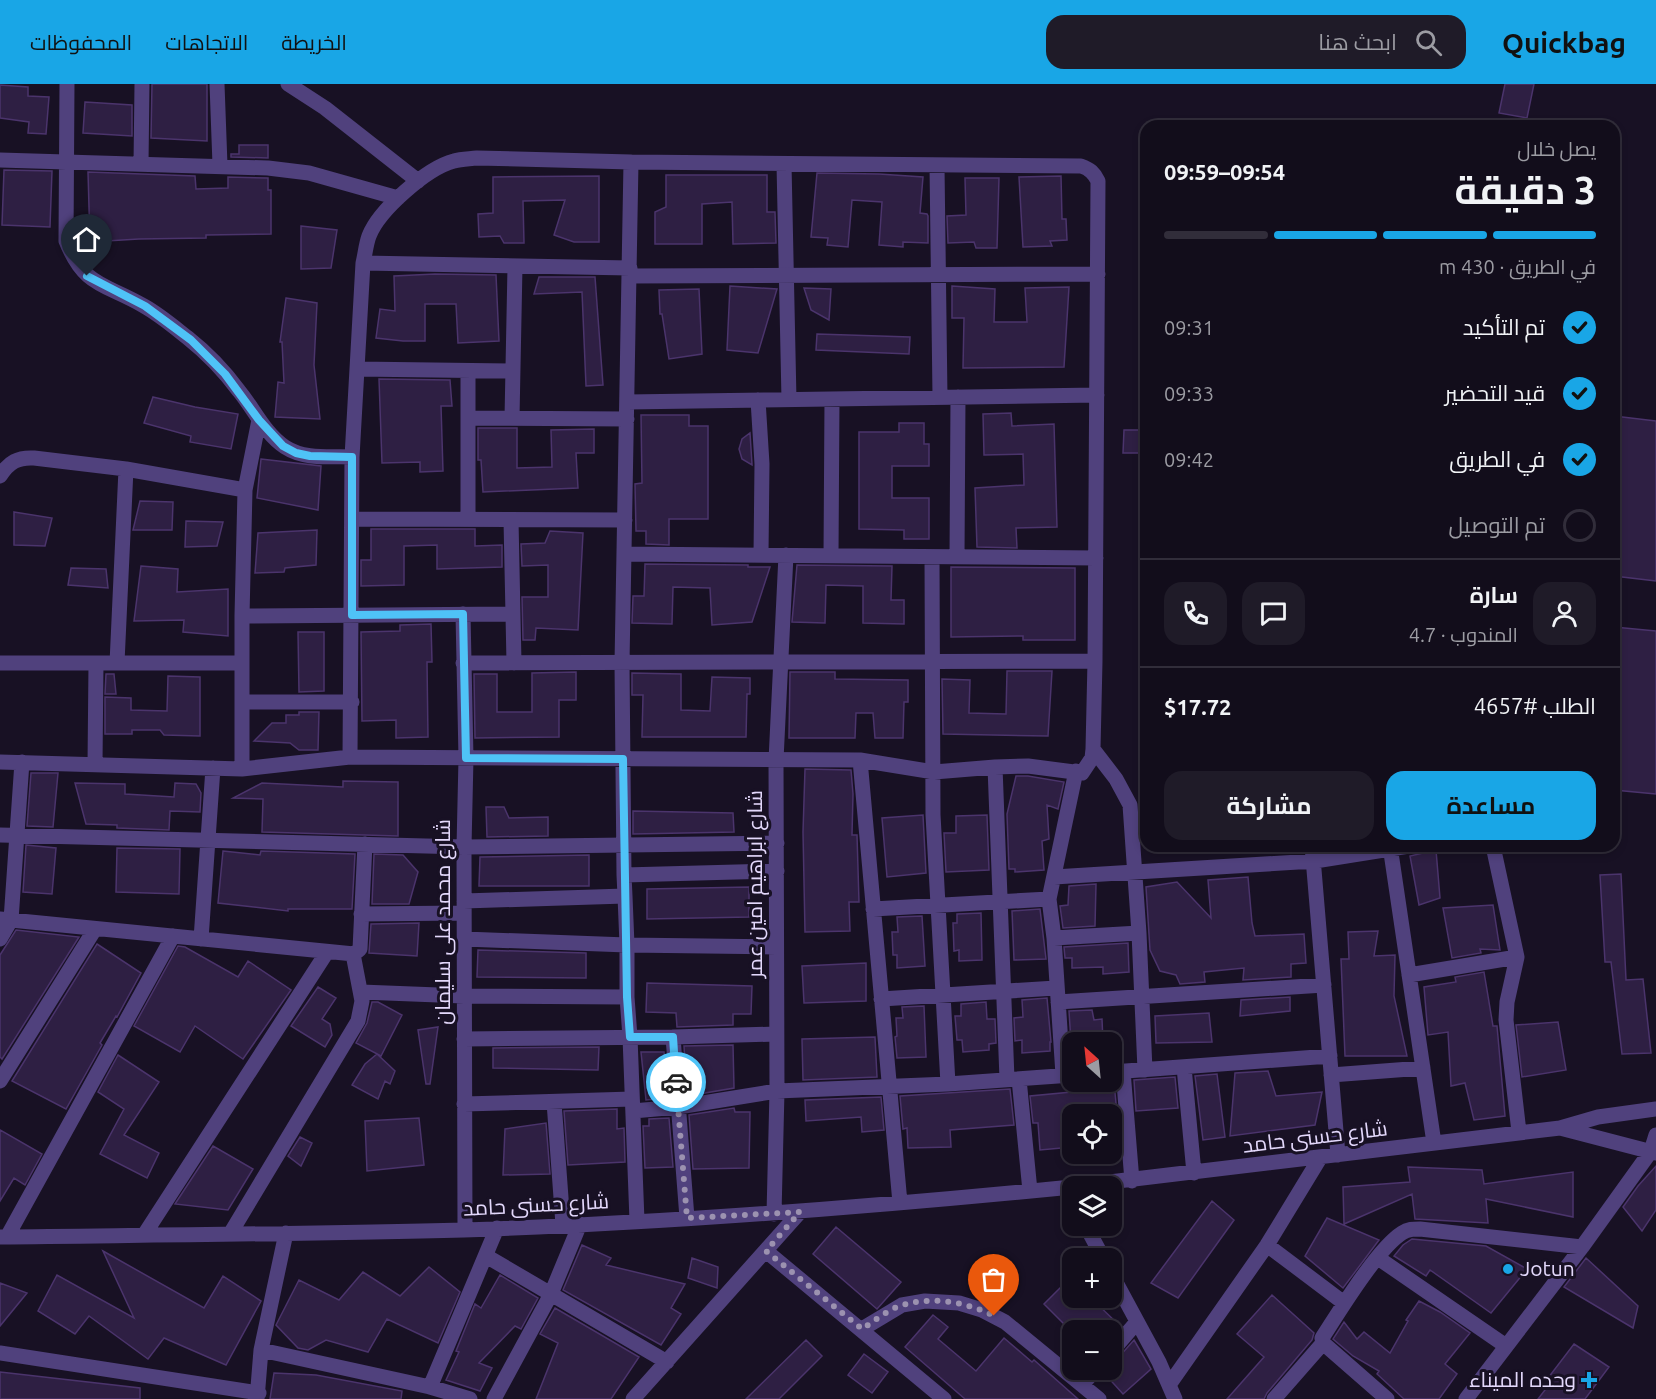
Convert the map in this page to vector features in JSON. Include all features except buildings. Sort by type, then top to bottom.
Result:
[{"type":"street","points":[[67,84],[66,241],[74,261],[87,276],[145,306],[191,340],[225,374],[259,420],[283,446],[296,453],[310,456],[352,457]]},
{"type":"street","points":[[141,164],[142,84]]},
{"type":"street","points":[[217,84],[220,165]]},
{"type":"street","points":[[288,84],[325,108],[418,181]]},
{"type":"street","points":[[0,762],[242,769],[350,757],[860,760],[934,772],[1028,766],[1082,772],[1092,758],[1093,749],[1098,274],[1098,181],[1096,176],[1087,168],[477,158],[453,161],[418,181],[385,212],[369,235],[363,263],[352,457],[350,757]]},
{"type":"street","points":[[0,160],[268,168],[309,174],[398,198]]},
{"type":"street","points":[[632,162],[622,663],[627,997],[637,1221]]},
{"type":"street","points":[[784,164],[789,400]]},
{"type":"street","points":[[937,166],[940,397]]},
{"type":"street","points":[[363,263],[786,275],[1098,274]]},
{"type":"street","points":[[512,418],[515,266]]},
{"type":"street","points":[[357,369],[512,371]]},
{"type":"street","points":[[468,371],[468,519]]},
{"type":"street","points":[[627,402],[1097,395]]},
{"type":"street","points":[[957,557],[958,397]]},
{"type":"street","points":[[831,556],[832,399]]},
{"type":"street","points":[[758,400],[762,464],[761,555]]},
{"type":"street","points":[[468,418],[627,419]]},
{"type":"street","points":[[242,769],[245,490],[259,420]]},
{"type":"street","points":[[0,476],[12,462],[21,458],[126,469],[245,490]]},
{"type":"street","points":[[117,663],[126,469]]},
{"type":"street","points":[[352,519],[625,520]]},
{"type":"street","points":[[511,520],[514,663]]},
{"type":"street","points":[[624,554],[1096,558]]},
{"type":"street","name":"شارع ابراهيم امين عمر","points":[[774,1214],[777,1090],[776,760],[786,555]]},
{"type":"street","points":[[932,557],[933,814],[948,1084]]},
{"type":"street","name":"شارع محمد على سليمان","points":[[463,614],[466,758],[464,847],[465,1230]]},
{"type":"street","points":[[242,616],[513,614]]},
{"type":"street","points":[[463,663],[1095,661]]},
{"type":"street","points":[[0,663],[242,663]]},
{"type":"street","points":[[95,765],[96,663]]},
{"type":"street","points":[[242,702],[352,702]]},
{"type":"street","points":[[1093,749],[1116,779],[1130,805],[1139,933],[1144,1070]]},
{"type":"street","points":[[860,760],[900,1203]]},
{"type":"street","points":[[0,939],[5,920],[17,836],[22,762]]},
{"type":"street","points":[[995,767],[1004,992],[1013,1079],[1030,1191]]},
{"type":"street","points":[[201,939],[213,768]]},
{"type":"street","points":[[1062,1032],[1049,898],[1076,771]]},
{"type":"street","points":[[0,835],[464,847],[777,843]]},
{"type":"street","points":[[5,920],[352,954],[360,949],[365,844]]},
{"type":"street","points":[[1054,877],[1135,872],[1339,852]]},
{"type":"street","points":[[1391,852],[1434,1143]]},
{"type":"street","points":[[1493,852],[1517,957],[1507,1002],[1506,1020],[1519,1132]]},
{"type":"street","points":[[1313,854],[1338,1155]]},
{"type":"street","points":[[624,875],[777,871]]},
{"type":"street","points":[[361,914],[625,896]]},
{"type":"street","points":[[873,909],[1049,898]]},
{"type":"street","points":[[0,1082],[95,928]]},
{"type":"street","points":[[1054,938],[1139,933]]},
{"type":"street","points":[[3,1237],[173,936]]},
{"type":"street","points":[[464,939],[627,945],[776,947]]},
{"type":"street","points":[[144,1235],[327,952]]},
{"type":"street","points":[[230,1234],[358,1021],[362,1009],[361,992],[352,954]]},
{"type":"street","points":[[1409,975],[1517,957]]},
{"type":"street","points":[[881,999],[1004,992],[1141,996],[1324,984]]},
{"type":"street","points":[[361,992],[464,996],[627,997]]},
{"type":"street","points":[[464,1039],[776,1034]]},
{"type":"street","points":[[673,1037],[687,1218]]},
{"type":"street","points":[[1122,1072],[1330,1056]]},
{"type":"street","points":[[1184,1067],[1194,1173]]},
{"type":"street","points":[[1331,1075],[1423,1068]]},
{"type":"street","points":[[465,1104],[554,1102],[678,1107],[777,1090],[948,1084],[1062,1075]]},
{"type":"street","points":[[1120,1092],[1132,1181]]},
{"type":"street","points":[[554,1102],[562,1225]]},
{"type":"street","name":"شارع حسنى حامد","points":[[1122,1182],[1560,1128],[1598,1117],[1656,1109]]},
{"type":"street","name":"شارع حسنى حامد","points":[[1560,1128],[1653,1152]]},
{"type":"street","points":[[1466,1399],[1653,1152],[1656,1135]]},
{"type":"street","points":[[1168,1385],[1267,1245],[1320,1158]]},
{"type":"street","name":"شارع حسنى حامد","points":[[3,1237],[465,1230],[774,1214],[1030,1191],[1062,1190]]},
{"type":"street","points":[[633,1399],[800,1212]]},
{"type":"street","points":[[494,1399],[551,1294],[580,1224]]},
{"type":"street","points":[[430,1387],[496,1228]]},
{"type":"street","points":[[1387,1399],[1323,1343],[1322,1338],[1344,1303],[1396,1238],[1410,1229],[1582,1247]]},
{"type":"street","points":[[0,1353],[258,1396],[261,1350],[286,1233]]},
{"type":"street","points":[[1267,1245],[1344,1303]]},
{"type":"street","points":[[766,1251],[944,1399]]},
{"type":"street","points":[[486,1256],[667,1362]]},
{"type":"street","points":[[1378,1258],[1506,1346]]},
{"type":"street","points":[[1122,1295],[1175,1399]]},
{"type":"street","points":[[862,1329],[902,1305],[926,1301],[959,1303],[982,1310],[1005,1322],[1099,1399]]},
{"type":"street","points":[[1122,1339],[1136,1323]]},
{"type":"street","points":[[1274,1399],[1323,1343]]},
{"type":"street","points":[[261,1350],[430,1387],[464,1398]]},
{"type":"street","points":[[1082,1384],[1086,1380]]},
{"type":"way so far","points":[[676,1082],[687,1218],[800,1212],[766,1251],[862,1329],[902,1305],[926,1301],[959,1303],[994,1316]]},
{"type":"place","name":"Jotun","points":[[1508,1269]]},
{"type":"place","name":"وحده الميناء","points":[[1589,1380]]},
{"type":"route","points":[[87,276],[145,306],[191,340],[239,390],[259,420],[283,446],[296,453],[310,456],[352,457],[352,615],[463,614],[466,758],[623,759],[623,845],[630,1037],[673,1037],[676,1082]]}]
